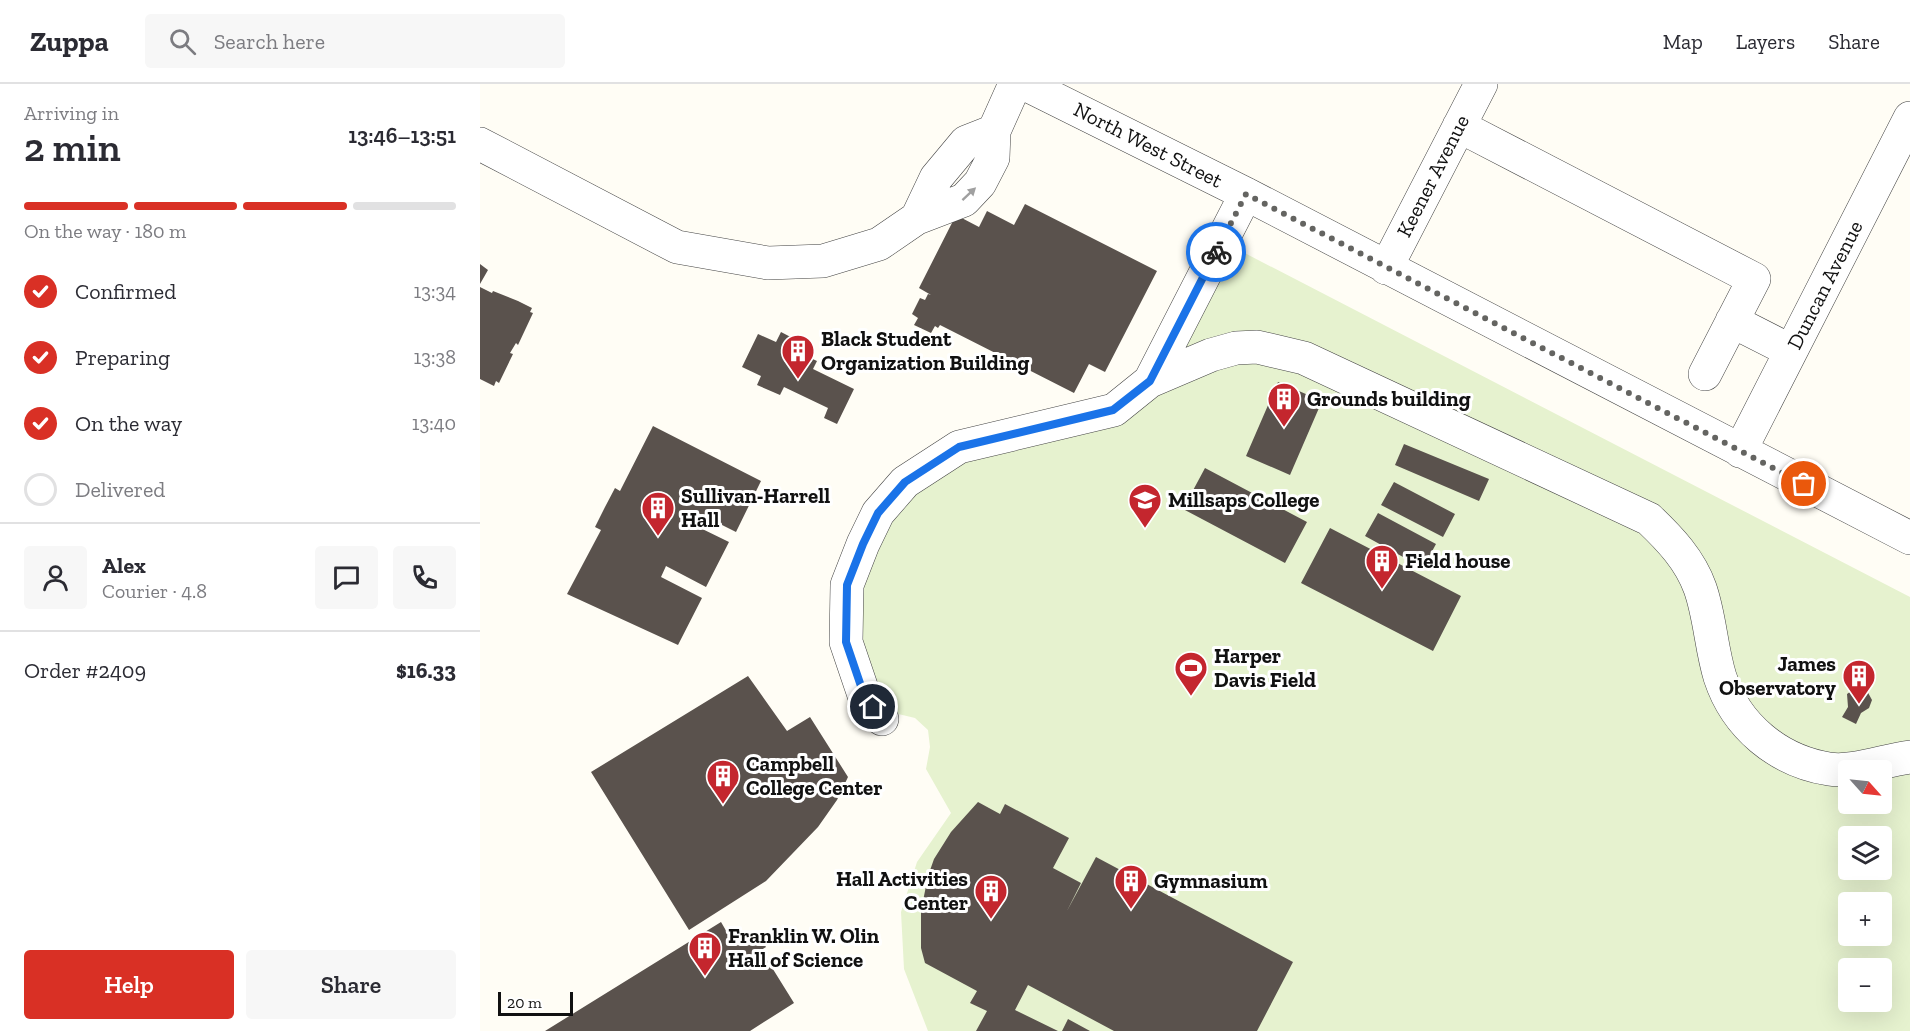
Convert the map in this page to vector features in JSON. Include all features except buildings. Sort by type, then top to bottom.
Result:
[{"type":"street","points":[[480,144],[677,247],[768,263],[823,261],[879,244],[917,218],[964,200],[980,183],[993,158],[994,130],[1016,84]]},
{"type":"street","name":"North West Street","points":[[1025,84],[1246,194],[1910,538]]},
{"type":"street","name":"Keener Avenue","points":[[1386,268],[1480,84]]},
{"type":"street","name":"Duncan Avenue","points":[[1740,451],[1909,122]]},
{"type":"street","points":[[1459,126],[1754,279],[1705,374]]},
{"type":"street","points":[[1150,381],[1246,194]]},
{"type":"street","points":[[1732,321],[1791,351]]},
{"type":"street","points":[[882,719],[864,695],[846,642],[847,585],[878,513],[905,482],[959,447],[1113,410],[1150,381],[1211,355],[1236,348],[1257,347],[1304,358],[1649,519],[1670,539],[1688,564],[1700,588],[1720,677],[1731,702],[1749,727],[1764,742],[1798,760],[1830,770],[1910,757]]},
{"type":"green space","points":[[1235,248],[1910,597],[1910,1031],[928,1031],[904,969],[901,912],[917,862],[951,813],[926,769],[930,747],[928,730],[915,718],[890,712],[872,688],[859,638],[860,588],[875,548],[912,491],[962,456],[1108,421]]},
{"type":"way so far","points":[[1216,252],[1246,194],[1804,484]]},
{"type":"place","name":"Black Student Organization Building","points":[[798,380]]},
{"type":"place","name":"Grounds building","points":[[1284,428]]},
{"type":"place","name":"Millsaps College","points":[[1145,529]]},
{"type":"place","name":"Sullivan-Harrell Hall","points":[[658,537]]},
{"type":"place","name":"Field house","points":[[1382,590]]},
{"type":"place","name":"Harper Davis Field","points":[[1191,697]]},
{"type":"place","name":"James Observatory","points":[[1859,705]]},
{"type":"place","name":"Campbell College Center","points":[[723,805]]},
{"type":"place","name":"Gymnasium","points":[[1131,910]]},
{"type":"place","name":"Hall Activities Center","points":[[991,920]]},
{"type":"place","name":"Franklin W. Olin Hall of Science","points":[[705,977]]},
{"type":"route","points":[[873,707],[864,695],[846,642],[847,585],[878,513],[905,482],[959,447],[1113,410],[1150,381],[1216,252]]}]
